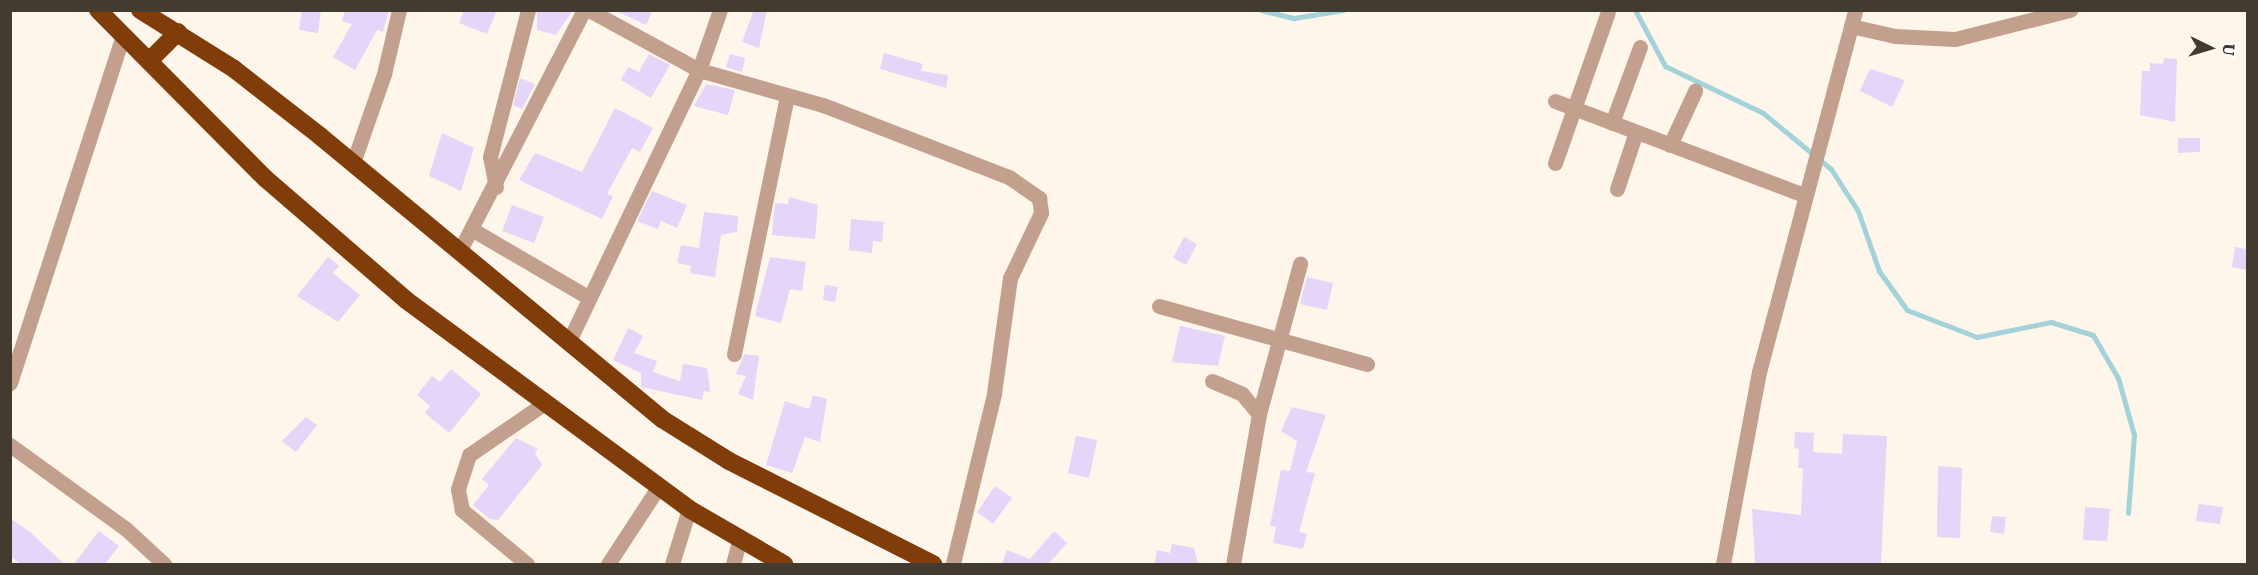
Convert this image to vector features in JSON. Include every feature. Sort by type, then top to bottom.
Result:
[{"type":"highway","points":[[98,10],[266,179],[380,277],[689,509],[739,542],[784,564]]},
{"type":"highway","points":[[140,10],[234,69],[353,163],[662,419],[729,461],[933,564]]},
{"type":"highway","points":[[149,61],[177,32]]},
{"type":"street","points":[[353,163],[384,74],[399,10]]},
{"type":"street","points":[[496,187],[490,157],[528,10]]},
{"type":"street","points":[[459,252],[496,187],[584,10]]},
{"type":"street","points":[[589,10],[699,70],[787,95],[1009,177],[1039,198],[1041,213],[1010,278],[994,394],[953,564]]},
{"type":"street","points":[[568,343],[586,296],[699,70],[720,10]]},
{"type":"street","points":[[1723,564],[1746,428],[1803,195],[1821,146],[1855,10]]},
{"type":"street","points":[[1851,26],[1895,36],[1955,39],[2070,10]]},
{"type":"street","points":[[1555,163],[1608,12]]},
{"type":"street","points":[[10,383],[123,34]]},
{"type":"street","points":[[1612,123],[1640,47]]},
{"type":"street","points":[[1670,145],[1695,91]]},
{"type":"street","points":[[734,354],[787,95]]},
{"type":"street","points":[[1555,101],[1803,195]]},
{"type":"street","points":[[1617,189],[1636,132]]},
{"type":"street","points":[[473,230],[586,296]]},
{"type":"street","points":[[1233,564],[1259,414],[1300,264]]},
{"type":"street","points":[[1159,306],[1367,364]]},
{"type":"street","points":[[1212,381],[1242,394],[1259,414]]},
{"type":"street","points":[[527,564],[462,510],[458,489],[470,455],[546,402]]},
{"type":"street","points":[[10,445],[126,529],[164,564]]},
{"type":"street","points":[[608,564],[659,486]]},
{"type":"street","points":[[672,564],[689,509]]},
{"type":"street","points":[[733,564],[739,542]]},
{"type":"building","points":[[302,10],[321,10],[318,33],[299,30]]},
{"type":"building","points":[[345,10],[389,10],[383,32],[377,30],[355,70],[333,57],[352,24],[342,21]]},
{"type":"building","points":[[464,10],[497,10],[487,34],[459,23]]},
{"type":"building","points":[[537,10],[573,10],[556,35],[537,30]]},
{"type":"building","points":[[614,10],[653,10],[646,25]]},
{"type":"building","points":[[754,10],[767,10],[759,48],[742,42]]},
{"type":"building","points":[[884,53],[923,64],[921,71],[948,75],[946,88],[880,69]]},
{"type":"building","points":[[649,54],[670,65],[651,98],[621,80],[628,67],[639,72]]},
{"type":"building","points":[[730,54],[745,58],[742,72],[726,67]]},
{"type":"building","points":[[2164,58],[2177,59],[2175,122],[2140,115],[2142,71],[2150,71],[2150,63],[2163,64]]},
{"type":"building","points":[[1870,69],[1905,80],[1892,107],[1860,91]]},
{"type":"building","points":[[520,78],[535,84],[522,109],[513,105]]},
{"type":"building","points":[[706,84],[735,90],[728,115],[694,106]]},
{"type":"building","points":[[615,108],[653,128],[640,152],[632,148],[607,194],[613,196],[602,219],[519,180],[535,153],[582,172]]},
{"type":"building","points":[[442,133],[474,148],[461,191],[429,176]]},
{"type":"building","points":[[2178,138],[2200,138],[2200,152],[2178,153]]},
{"type":"building","points":[[652,191],[687,205],[677,228],[661,221],[658,229],[637,221]]},
{"type":"building","points":[[789,197],[818,205],[815,239],[772,235],[775,203],[788,204]]},
{"type":"building","points":[[512,205],[544,217],[534,243],[502,231]]},
{"type":"building","points":[[704,212],[738,216],[737,232],[721,235],[715,277],[690,273],[691,266],[677,263],[681,245],[699,248]]},
{"type":"building","points":[[851,219],[884,222],[882,242],[873,241],[872,253],[849,250]]},
{"type":"building","points":[[1184,237],[1197,244],[1186,265],[1173,258]]},
{"type":"building","points":[[2235,247],[2247,249],[2247,270],[2232,267]]},
{"type":"building","points":[[328,257],[339,266],[333,273],[360,295],[338,322],[297,296]]},
{"type":"building","points":[[770,257],[806,262],[802,291],[790,289],[781,323],[755,316]]},
{"type":"building","points":[[1307,277],[1333,283],[1327,310],[1300,304]]},
{"type":"building","points":[[825,285],[838,287],[835,302],[823,300]]},
{"type":"building","points":[[1180,326],[1225,336],[1218,366],[1172,362]]},
{"type":"building","points":[[628,328],[643,336],[634,353],[657,361],[653,372],[680,381],[683,364],[707,368],[710,392],[704,391],[702,400],[641,387],[641,373],[613,360]]},
{"type":"building","points":[[744,354],[759,356],[753,400],[738,394],[746,376],[736,374]]},
{"type":"building","points":[[451,369],[481,394],[449,433],[425,413],[430,406],[417,395],[432,376],[440,382]]},
{"type":"building","points":[[813,395],[827,399],[820,442],[805,437],[792,473],[766,465],[785,401],[809,409]]},
{"type":"building","points":[[1292,407],[1326,415],[1306,472],[1315,473],[1299,532],[1307,534],[1303,549],[1273,543],[1276,527],[1270,526],[1281,470],[1290,471],[1297,441],[1281,431]]},
{"type":"building","points":[[306,417],[317,425],[296,452],[282,441]]},
{"type":"building","points":[[1795,432],[1814,433],[1813,452],[1842,454],[1843,434],[1887,436],[1881,564],[1755,564],[1752,509],[1801,515],[1803,468],[1798,468],[1799,449],[1794,448]]},
{"type":"building","points":[[1076,436],[1097,440],[1089,478],[1068,473]]},
{"type":"building","points":[[516,438],[538,449],[535,453],[542,465],[498,520],[490,519],[473,505],[489,485],[482,479]]},
{"type":"building","points":[[1938,466],[1962,468],[1960,538],[1937,537]]},
{"type":"building","points":[[995,486],[1012,498],[993,524],[977,512]]},
{"type":"building","points":[[2199,504],[2223,507],[2220,524],[2196,521]]},
{"type":"building","points":[[2085,507],[2110,509],[2107,541],[2083,540]]},
{"type":"building","points":[[1992,516],[2006,517],[2004,534],[1990,532]]},
{"type":"building","points":[[10,518],[30,532],[64,564],[21,564],[10,556]]},
{"type":"building","points":[[99,531],[119,546],[105,564],[74,564]]},
{"type":"building","points":[[1054,531],[1067,543],[1048,564],[1002,564],[1007,550],[1030,559]]},
{"type":"building","points":[[1172,544],[1194,548],[1198,564],[1155,564],[1157,550],[1170,553]]},
{"type":"waterway","points":[[1261,10],[1294,18],[1343,10]]},
{"type":"waterway","points":[[1635,10],[1665,66],[1763,113],[1831,169],[1858,211],[1879,271],[1907,310],[1977,337],[2051,322],[2093,335],[2118,378],[2134,435],[2128,513]]}]
